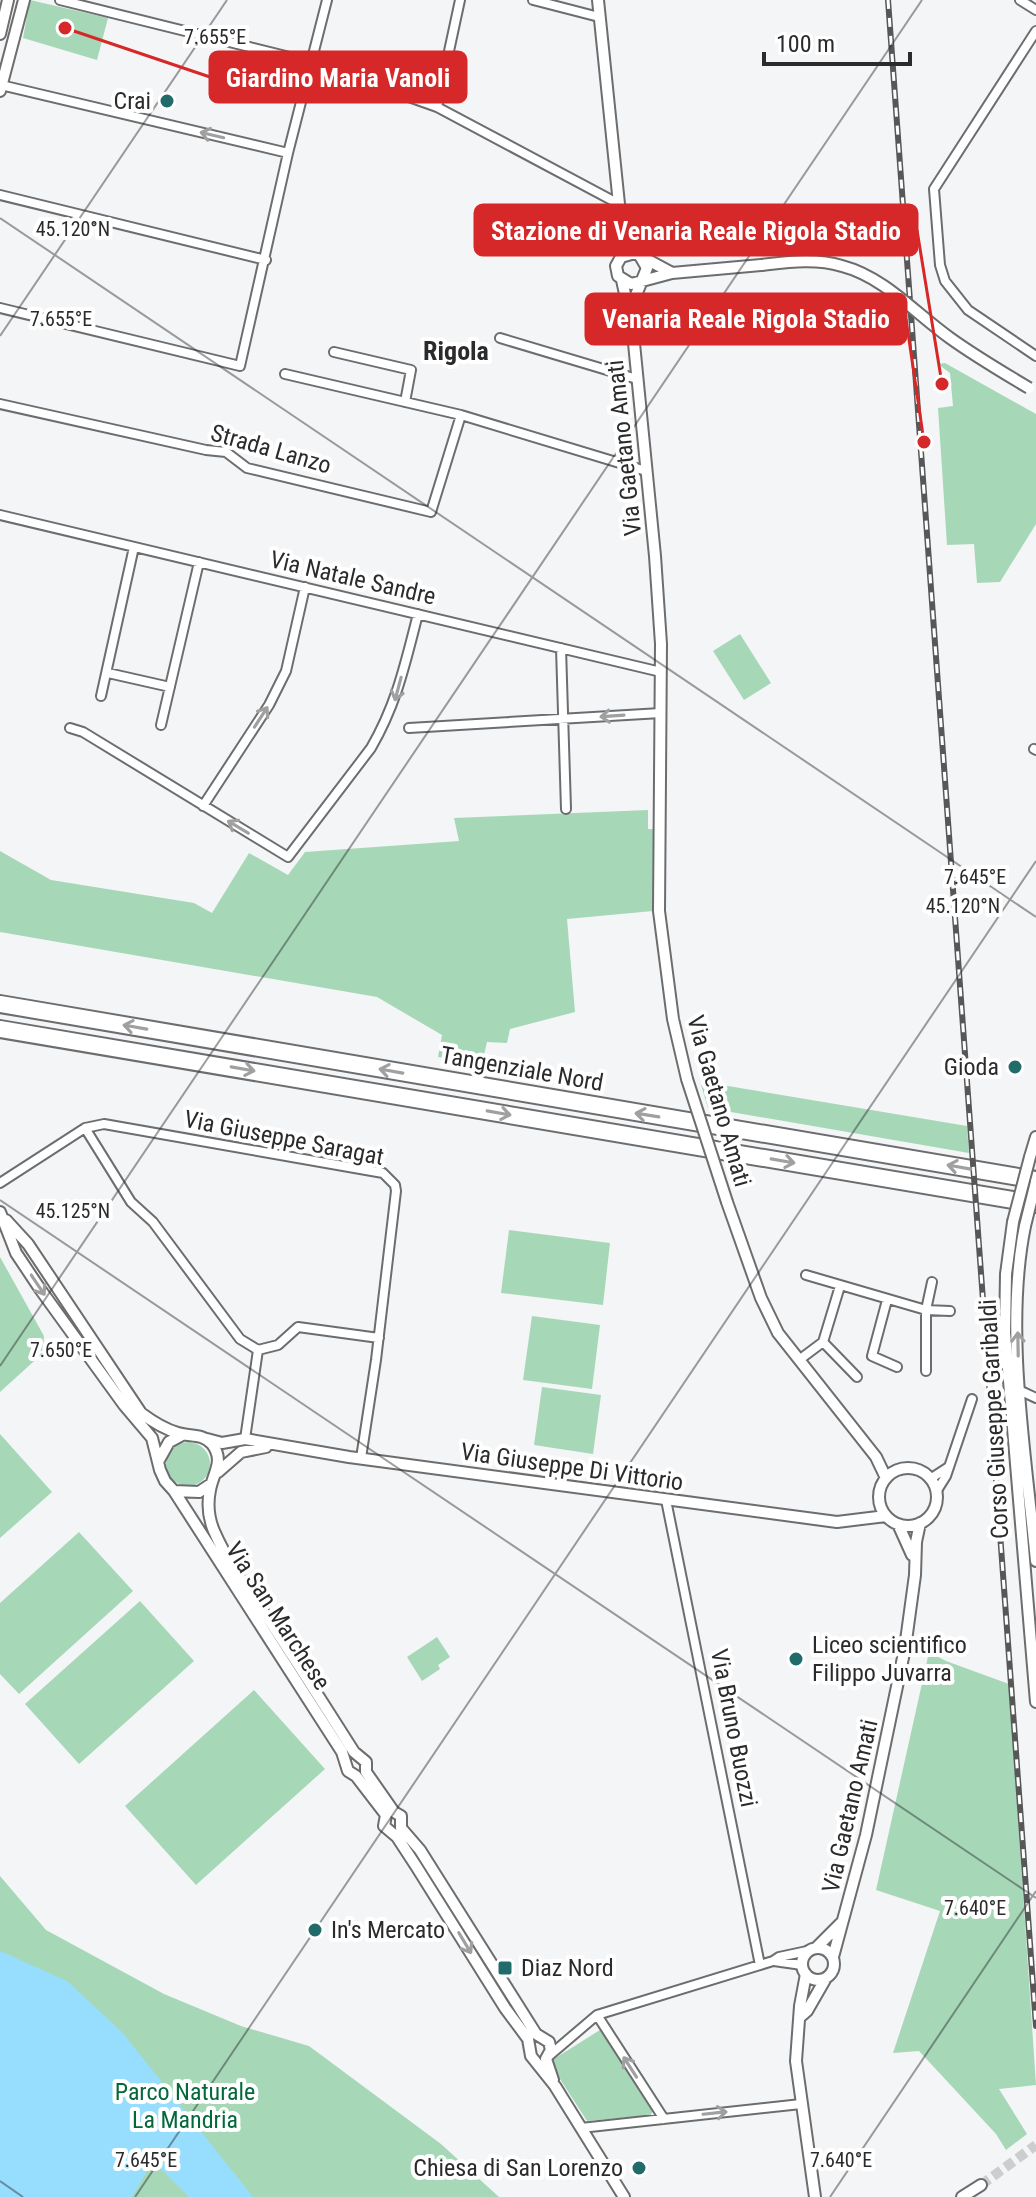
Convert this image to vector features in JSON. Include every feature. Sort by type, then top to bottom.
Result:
[{"type":"highway","name":"Tangenziale Nord","points":[[0,1004],[1036,1181]]},
{"type":"highway","name":"Tangenziale Nord","points":[[0,1029],[1036,1204]]},
{"type":"street","points":[[0,34],[8,0]]},
{"type":"street","points":[[24,0],[1,88],[288,153]]},
{"type":"street","points":[[60,0],[310,62],[437,107],[619,204]]},
{"type":"street","points":[[0,308],[240,366],[288,153],[327,0]]},
{"type":"street","points":[[437,107],[460,0]]},
{"type":"street","points":[[533,0],[599,17]]},
{"type":"street","points":[[598,0],[619,204],[626,232],[647,268],[641,281]]},
{"type":"street","points":[[1020,0],[1036,10]]},
{"type":"street","points":[[1036,31],[934,189],[940,265],[945,281],[968,310],[1036,356]]},
{"type":"street","points":[[0,195],[266,260]]},
{"type":"street","points":[[626,232],[622,256],[616,266],[622,280],[631,284],[672,273],[761,265],[820,262],[843,266],[879,283],[950,338],[1032,390]]},
{"type":"street","points":[[622,256],[631,253],[672,273]]},
{"type":"street","name":"Via Gaetano Amati","points":[[622,280],[632,323],[655,556],[661,672],[660,916],[673,1019],[687,1079],[768,1315],[799,1360],[876,1457],[886,1478]]},
{"type":"street","name":"Via Gaetano Amati","points":[[632,323],[634,301],[641,281]]},
{"type":"street","points":[[500,338],[637,379]]},
{"type":"street","points":[[334,352],[411,370],[405,402]]},
{"type":"street","points":[[285,374],[461,415],[646,471]]},
{"type":"street","name":"Strada Lanzo","points":[[0,404],[206,450],[221,450],[231,454],[247,468],[431,512],[461,415]]},
{"type":"street","points":[[0,515],[199,562],[161,725]]},
{"type":"street","points":[[101,696],[134,547]]},
{"type":"street","name":"Via Natale Sandre","points":[[199,562],[661,672]]},
{"type":"street","points":[[203,806],[269,705],[286,671],[305,587]]},
{"type":"street","points":[[70,728],[83,732],[288,857],[381,731],[393,706],[418,614]]},
{"type":"street","points":[[561,648],[566,809]]},
{"type":"street","points":[[108,673],[170,687]]},
{"type":"street","points":[[409,728],[661,713]]},
{"type":"street","name":"Via Giuseppe Saragat","points":[[85,1128],[104,1124],[387,1176],[396,1191],[361,1458]]},
{"type":"street","points":[[0,1183],[85,1128],[131,1202],[153,1222],[240,1339],[258,1350],[278,1345],[298,1327],[379,1338]]},
{"type":"street","name":"Corso Giuseppe Garibaldi","points":[[1036,1137],[1013,1222],[1006,1274],[1005,1333],[1036,1702]]},
{"type":"street","name":"Corso Giuseppe Garibaldi","points":[[1036,1181],[1025,1226],[1018,1303],[1021,1391],[1031,1444],[1036,1561]]},
{"type":"street","name":"Via San Marchese","points":[[1,1214],[28,1244],[141,1413],[152,1422],[182,1435],[194,1434],[205,1439]]},
{"type":"street","name":"Via San Marchese","points":[[1,1214],[16,1253],[124,1405],[152,1438],[165,1481],[347,1763],[348,1771],[361,1774],[366,1762],[358,1756],[222,1547],[208,1515],[211,1484]]},
{"type":"street","points":[[806,1275],[926,1310],[950,1311]]},
{"type":"street","points":[[926,1371],[926,1310],[932,1282]]},
{"type":"street","points":[[799,1360],[823,1342],[840,1286]]},
{"type":"street","points":[[887,1300],[872,1356],[897,1367]]},
{"type":"street","points":[[823,1342],[857,1377]]},
{"type":"street","points":[[245,1439],[258,1350]]},
{"type":"street","points":[[1021,1391],[1036,1398]]},
{"type":"street","points":[[936,1492],[930,1479],[915,1470],[897,1470],[886,1478],[880,1489],[879,1502],[886,1516],[898,1524],[911,1526],[920,1523],[935,1507],[936,1492],[948,1468],[972,1399]]},
{"type":"street","points":[[159,1460],[169,1442],[182,1435]]},
{"type":"street","points":[[174,1491],[199,1492],[211,1484],[217,1474],[217,1453],[205,1439]]},
{"type":"street","name":"Via Giuseppe Di Vittorio","points":[[205,1439],[222,1443],[245,1439],[361,1458],[837,1522],[886,1516]]},
{"type":"street","name":"Via Giuseppe Di Vittorio","points":[[217,1474],[241,1452],[276,1446]]},
{"type":"street","name":"Via Gaetano Amati","points":[[876,1457],[897,1470]]},
{"type":"street","points":[[930,1479],[948,1468]]},
{"type":"street","name":"Via Bruno Buozzi","points":[[666,1500],[760,1965]]},
{"type":"street","points":[[863,1517],[879,1502]]},
{"type":"street","name":"Via Gaetano Amati","points":[[833,1957],[866,1835],[905,1648],[920,1523]]},
{"type":"street","name":"Via Gaetano Amati","points":[[898,1524],[914,1561]]},
{"type":"street","points":[[347,1763],[358,1756]]},
{"type":"street","points":[[361,1774],[390,1813],[403,1820],[396,1830]]},
{"type":"street","points":[[390,1813],[384,1826],[396,1830],[539,2041],[555,2086],[624,2197]]},
{"type":"street","name":"Via Gaetano Amati","points":[[812,1949],[835,1932],[844,1918]]},
{"type":"street","points":[[539,2041],[531,2056],[544,2058],[597,2015],[779,1957],[812,1949],[827,1950],[833,1957],[834,1967],[807,2011],[800,2017]]},
{"type":"street","points":[[812,1949],[804,1970],[796,2061],[815,2197]]},
{"type":"street","points":[[773,1961],[804,1970],[817,1980],[826,1978]]},
{"type":"street","points":[[597,2015],[664,2119]]},
{"type":"street","points":[[539,2041],[567,2038]]},
{"type":"street","points":[[581,2128],[801,2104]]},
{"type":"street","points":[[962,2197],[981,2185]]},
{"type":"green space","points":[[30,0],[108,18],[97,60],[23,38]]},
{"type":"green space","points":[[945,363],[1036,414],[1036,524],[1000,582],[977,583],[974,544],[947,545],[938,408],[953,406],[950,373],[938,364]]},
{"type":"green space","points":[[740,634],[771,683],[744,700],[713,651]]},
{"type":"green space","points":[[648,810],[648,829],[653,829],[653,911],[567,919],[575,1012],[510,1029],[507,1043],[487,1042],[482,1064],[438,1057],[442,1035],[377,997],[0,932],[0,851],[51,880],[194,903],[212,913],[249,853],[288,875],[305,852],[459,841],[454,818]]},
{"type":"green space","points":[[701,1085],[728,1086],[967,1126],[969,1153],[708,1108]]},
{"type":"green space","points":[[509,1230],[610,1243],[603,1305],[501,1293]]},
{"type":"green space","points":[[0,1257],[44,1336],[43,1353],[0,1392]]},
{"type":"green space","points":[[532,1316],[600,1325],[592,1389],[523,1380]]},
{"type":"green space","points":[[542,1387],[601,1395],[593,1454],[534,1445]]},
{"type":"green space","points":[[0,1434],[52,1492],[0,1538]]},
{"type":"green space","points":[[188,1442],[204,1448],[210,1464],[204,1480],[188,1486],[172,1480],[166,1464],[172,1448]]},
{"type":"green space","points":[[79,1532],[133,1591],[19,1694],[0,1674],[0,1603]]},
{"type":"green space","points":[[140,1601],[194,1661],[79,1764],[25,1704]]},
{"type":"green space","points":[[437,1637],[450,1657],[438,1665],[440,1669],[422,1681],[407,1657]]},
{"type":"green space","points":[[929,1652],[1009,1684],[1036,2085],[999,2089],[1027,2134],[1006,2150],[996,2134],[919,2051],[893,2053],[940,1911],[876,1890]]},
{"type":"green space","points":[[254,1690],[325,1769],[196,1885],[125,1806]]},
{"type":"green space","name":"Parco Naturale La Mandria","points":[[0,1876],[46,1930],[164,1994],[241,2026],[309,2046],[441,2144],[499,2197],[74,2197],[0,1952]]},
{"type":"green space","points":[[600,2030],[654,2107],[651,2115],[587,2121],[549,2062]]},
{"type":"water","points":[[0,1951],[67,1981],[122,2032],[253,2197],[189,2197],[153,2161],[132,2197],[0,2197]]},
{"type":"tunnel","points":[[981,2185],[1036,2145]]},
{"type":"railway","points":[[888,0],[1036,2026]]},
{"type":"place","name":"Giardino Maria Vanoli","points":[[65,28]]},
{"type":"place","name":"Crai","points":[[167,101]]},
{"type":"place","name":"Stazione di Venaria Reale Rigola Stadio","points":[[942,384]]},
{"type":"place","name":"Venaria Reale Rigola Stadio","points":[[924,442]]},
{"type":"place","name":"Gioda","points":[[1015,1067]]},
{"type":"place","name":"Liceo scientifico Filippo Juvarra","points":[[796,1659]]},
{"type":"place","name":"In's Mercato","points":[[315,1930]]},
{"type":"place","name":"Diaz Nord","points":[[505,1968]]},
{"type":"place","name":"Chiesa di San Lorenzo","points":[[639,2168]]},
{"type":"district","name":"Rigola","points":[[456,351]]}]
